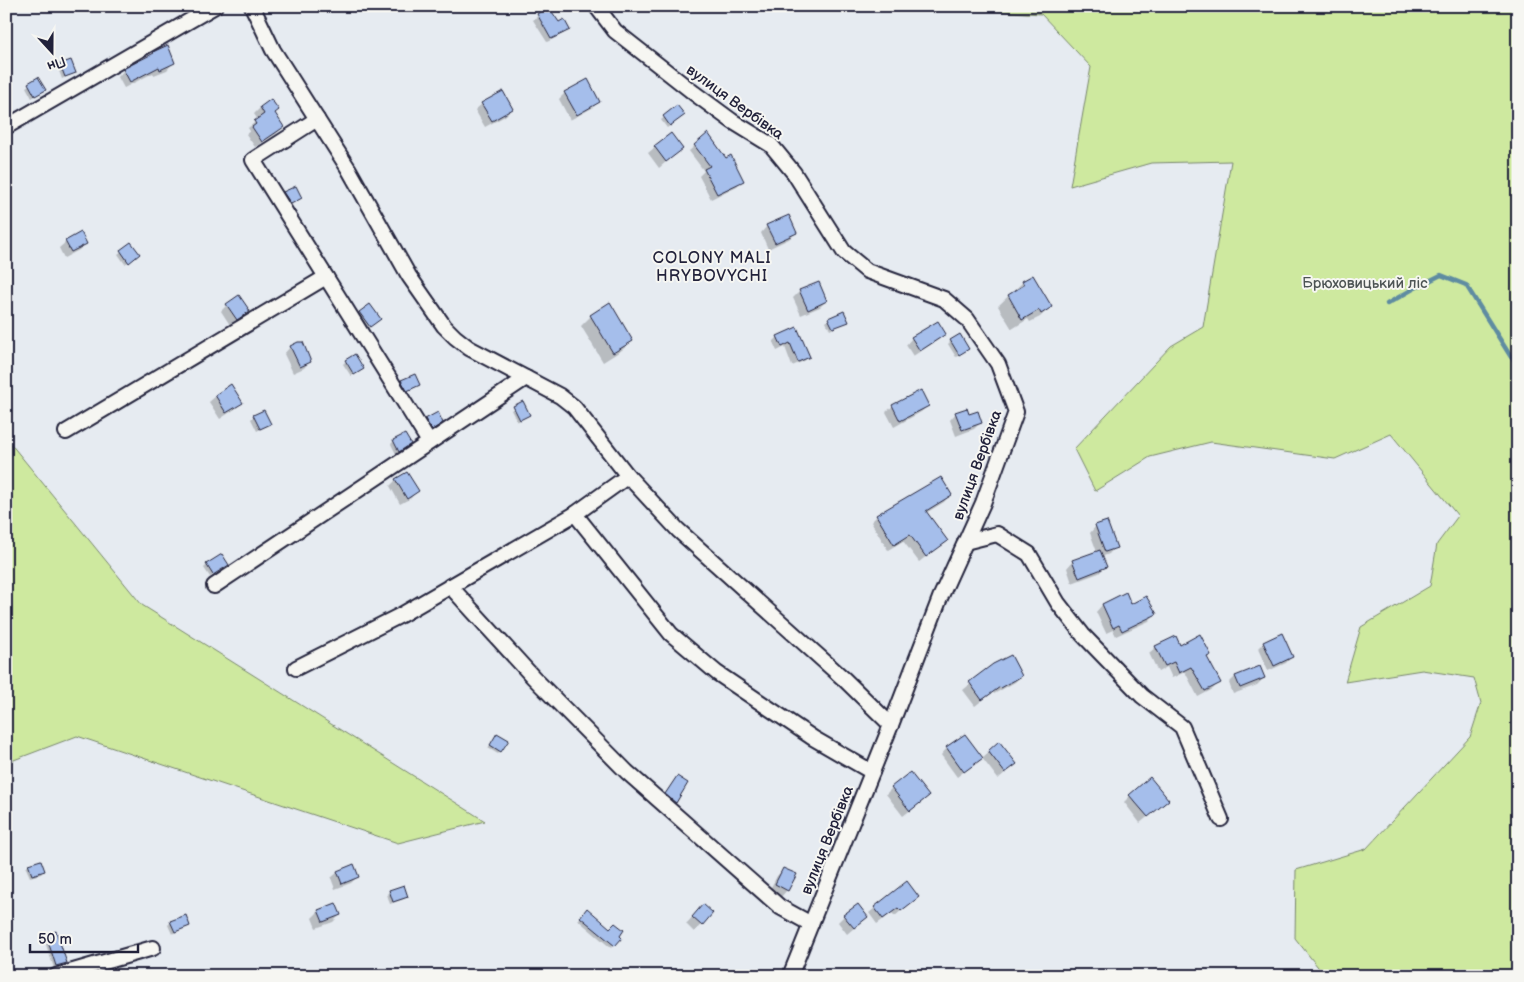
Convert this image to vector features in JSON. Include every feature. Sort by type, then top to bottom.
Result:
[{"type":"street","points":[[6,128],[215,6]]},
{"type":"street","points":[[252,6],[273,50],[348,168],[409,276],[444,326],[454,337],[469,348],[560,396],[574,407],[628,476],[678,530],[844,679],[891,725]]},
{"type":"street","name":"вулиця Вербівка","points":[[596,6],[615,32],[732,121],[771,145],[794,173],[844,252],[867,270],[944,299],[967,319],[998,364],[1016,412],[983,503],[940,598],[790,976]]},
{"type":"street","points":[[317,119],[253,160],[429,442]]},
{"type":"street","points":[[66,432],[326,277]]},
{"type":"street","points":[[214,586],[526,378]]},
{"type":"street","points":[[296,668],[401,614],[575,514],[628,476]]},
{"type":"street","points":[[575,514],[671,634],[717,673],[813,738],[872,772]]},
{"type":"street","points":[[965,542],[997,534],[1029,554],[1058,603],[1083,635],[1142,696],[1182,727],[1221,819]]},
{"type":"street","points":[[450,586],[534,677],[627,772],[780,907],[811,924]]},
{"type":"street","points":[[56,976],[153,948]]},
{"type":"green space","name":"Брюховицький ліс","points":[[959,6],[1518,6],[1518,976],[1325,976],[1295,938],[1296,870],[1366,849],[1470,737],[1481,703],[1474,678],[1422,670],[1345,682],[1361,627],[1430,586],[1437,544],[1458,516],[1391,434],[1335,459],[1211,442],[1150,457],[1095,491],[1074,449],[1171,346],[1203,327],[1231,161],[1151,163],[1070,186],[1091,67],[1041,14],[967,9]]},
{"type":"green space","points":[[6,438],[142,605],[485,821],[398,843],[77,736],[6,763]]},
{"type":"building","points":[[548,6],[559,22],[564,19],[570,30],[551,39],[537,14]]},
{"type":"building","points":[[168,45],[175,63],[160,70],[159,67],[130,82],[123,69]]},
{"type":"building","points":[[71,60],[76,73],[65,77],[60,64]]},
{"type":"building","points":[[38,77],[46,90],[35,96],[28,83]]},
{"type":"building","points":[[588,79],[600,102],[577,115],[564,92]]},
{"type":"building","points":[[503,91],[513,109],[492,121],[481,103]]},
{"type":"building","points":[[271,99],[279,110],[275,113],[284,127],[262,142],[252,127],[256,124],[254,121],[264,114],[260,107]]},
{"type":"building","points":[[677,105],[685,115],[670,126],[663,116]]},
{"type":"building","points":[[671,133],[683,149],[666,162],[654,146]]},
{"type":"building","points":[[708,133],[726,158],[731,155],[744,181],[717,194],[704,169],[710,166],[694,145]]},
{"type":"building","points":[[296,186],[302,198],[291,204],[283,192]]},
{"type":"building","points":[[789,215],[797,233],[775,243],[766,225]]},
{"type":"building","points":[[81,232],[87,244],[71,252],[65,241]]},
{"type":"building","points":[[131,242],[140,254],[129,263],[120,250]]},
{"type":"building","points":[[1033,275],[1052,307],[1041,314],[1039,310],[1022,320],[1008,295],[1024,285],[1022,281]]},
{"type":"building","points":[[819,282],[827,301],[808,310],[799,290]]},
{"type":"building","points":[[239,295],[250,311],[237,320],[226,304]]},
{"type":"building","points":[[610,302],[633,341],[613,353],[590,315]]},
{"type":"building","points":[[370,304],[381,319],[370,327],[359,312]]},
{"type":"building","points":[[844,311],[849,322],[833,328],[828,318]]},
{"type":"building","points":[[938,321],[946,334],[920,351],[911,337]]},
{"type":"building","points":[[797,327],[810,357],[798,362],[790,343],[782,347],[777,336]]},
{"type":"building","points":[[960,334],[969,349],[959,355],[950,340]]},
{"type":"building","points":[[303,342],[311,362],[300,367],[290,346]]},
{"type":"building","points":[[355,354],[364,369],[354,375],[345,360]]},
{"type":"building","points":[[415,374],[420,385],[407,391],[401,380]]},
{"type":"building","points":[[231,384],[243,403],[226,413],[215,395]]},
{"type":"building","points":[[921,390],[929,406],[900,421],[892,405]]},
{"type":"building","points":[[523,401],[530,415],[520,420],[513,406]]},
{"type":"building","points":[[967,408],[969,414],[978,411],[982,423],[962,430],[955,412]]},
{"type":"building","points":[[264,410],[271,424],[260,429],[253,415]]},
{"type":"building","points":[[438,412],[443,423],[432,430],[425,419]]},
{"type":"building","points":[[405,434],[411,444],[399,452],[393,440]]},
{"type":"building","points":[[407,472],[419,491],[407,499],[395,479]]},
{"type":"building","points":[[941,477],[952,495],[926,511],[948,541],[926,557],[910,535],[894,545],[876,515]]},
{"type":"building","points":[[1107,521],[1117,548],[1105,552],[1095,525]]},
{"type":"building","points":[[1100,550],[1107,567],[1079,578],[1072,560]]},
{"type":"building","points":[[222,554],[229,565],[213,575],[206,564]]},
{"type":"building","points":[[1126,592],[1131,604],[1146,596],[1157,614],[1122,631],[1119,625],[1113,628],[1102,604]]},
{"type":"building","points":[[1282,633],[1293,657],[1274,666],[1263,642]]},
{"type":"building","points":[[1200,634],[1211,655],[1207,657],[1221,683],[1205,691],[1191,667],[1179,673],[1174,662],[1165,666],[1155,646],[1176,636],[1180,645]]},
{"type":"building","points":[[1011,655],[1022,676],[1000,687],[982,700],[969,682],[993,664]]},
{"type":"building","points":[[1260,666],[1265,678],[1240,688],[1235,676]]},
{"type":"building","points":[[497,733],[509,740],[501,752],[490,745]]},
{"type":"building","points":[[965,734],[983,758],[964,772],[946,747]]},
{"type":"building","points":[[999,741],[1017,764],[1005,773],[988,751]]},
{"type":"building","points":[[910,772],[929,796],[910,811],[891,787]]},
{"type":"building","points":[[677,776],[688,783],[676,803],[665,794]]},
{"type":"building","points":[[1150,777],[1169,800],[1148,817],[1129,795]]},
{"type":"building","points":[[41,860],[45,871],[32,875],[28,864]]},
{"type":"building","points":[[354,864],[359,877],[342,884],[337,871]]},
{"type":"building","points":[[783,868],[797,874],[788,891],[775,884]]},
{"type":"building","points":[[907,881],[919,897],[901,911],[898,908],[883,919],[874,907]]},
{"type":"building","points":[[404,885],[408,897],[393,902],[389,890]]},
{"type":"building","points":[[336,903],[341,915],[323,922],[318,910]]},
{"type":"building","points":[[703,904],[713,913],[702,926],[692,917]]},
{"type":"building","points":[[858,904],[868,917],[854,928],[843,915]]},
{"type":"building","points":[[587,908],[610,928],[615,923],[624,930],[620,936],[622,938],[615,946],[580,917]]},
{"type":"building","points":[[186,915],[190,926],[175,932],[170,921]]},
{"type":"building","points":[[56,931],[67,963],[56,966],[46,935]]},
{"type":"waterway","points":[[1387,304],[1441,275],[1466,285],[1511,357],[1518,364]]},
{"type":"district","name":"COLONY MALI HRYBOVYCHI","points":[[712,266]]}]
